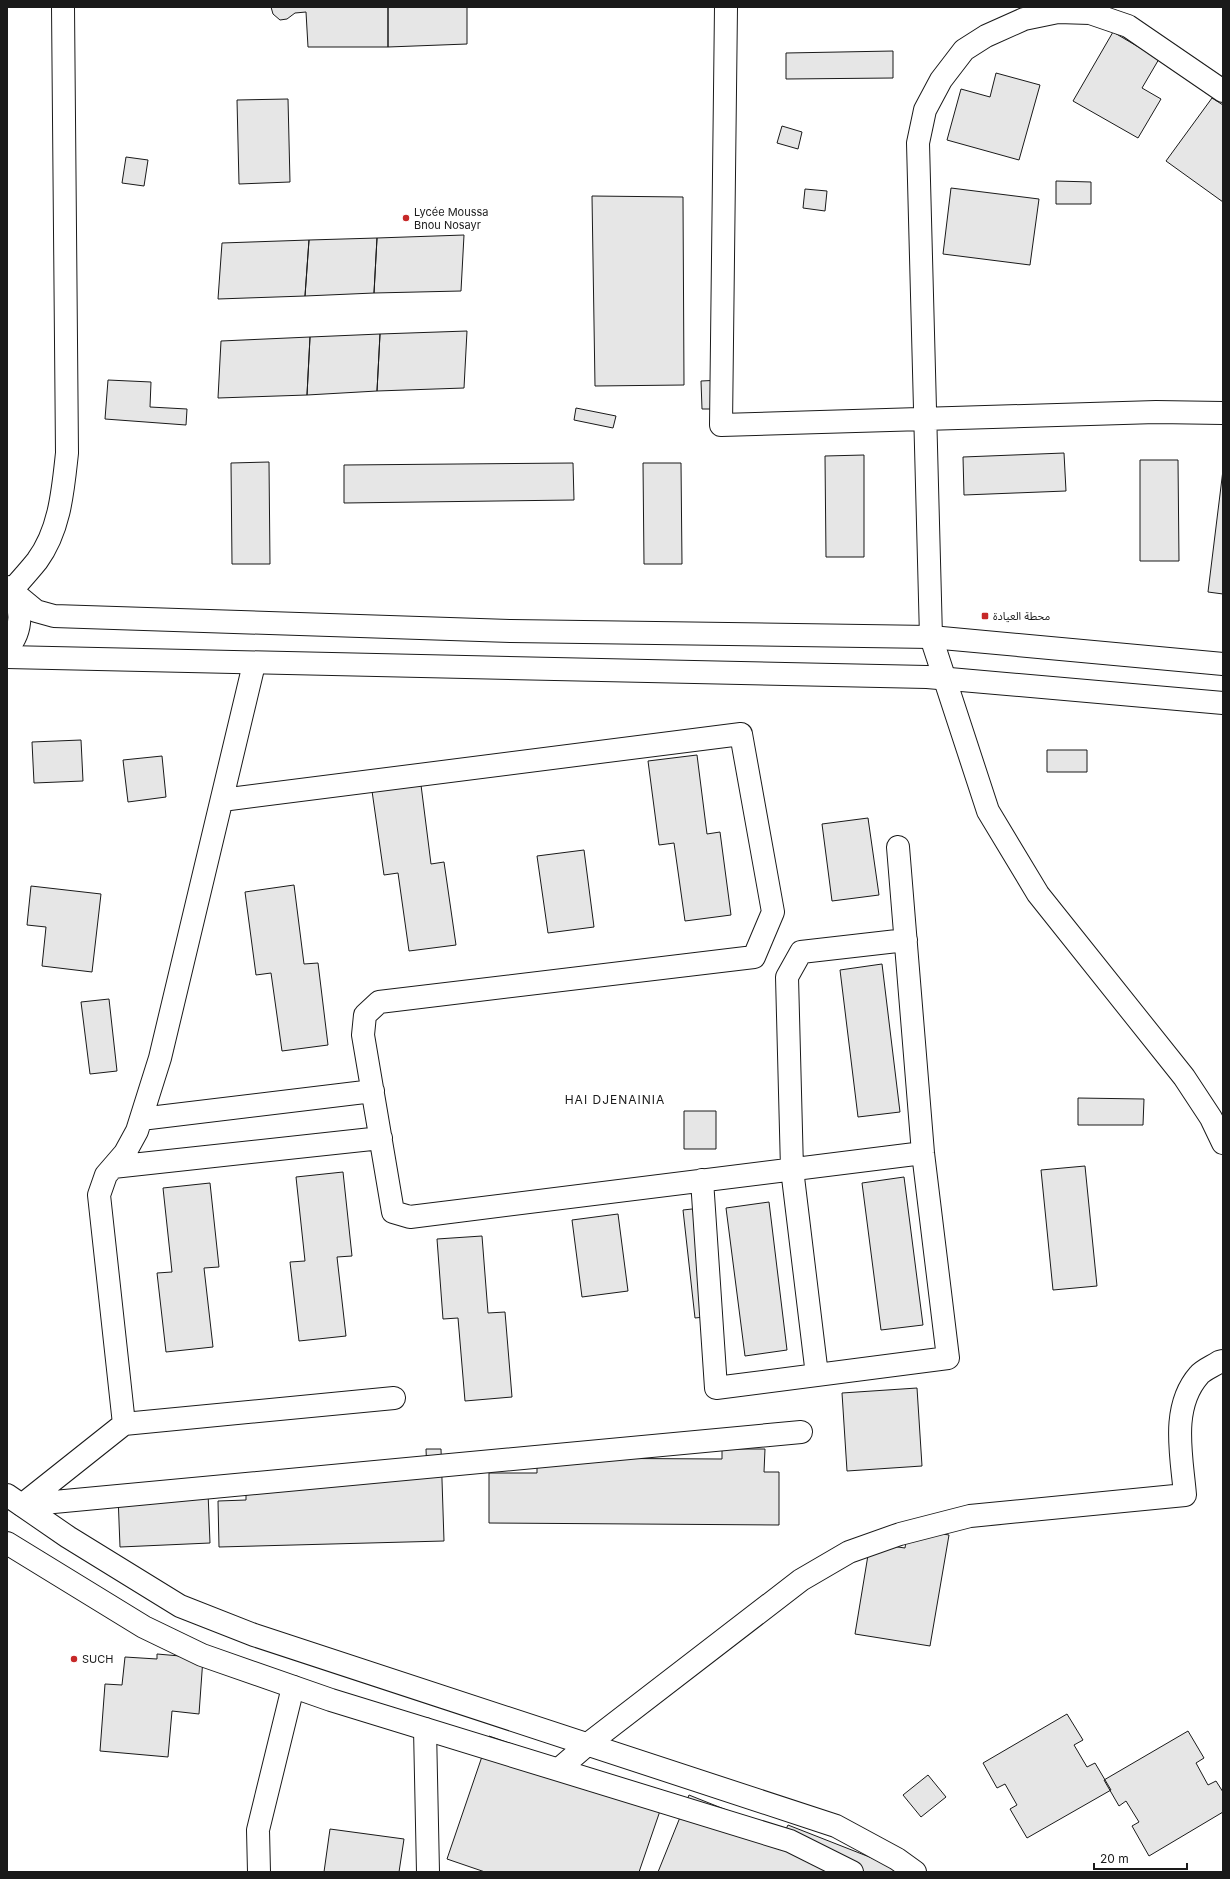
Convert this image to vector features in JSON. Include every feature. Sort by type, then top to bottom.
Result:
[{"type":"street","points":[[10,590],[38,560],[52,534],[62,501],[67,453],[63,7]]},
{"type":"street","points":[[726,7],[721,425],[1156,412],[1223,413]]},
{"type":"street","points":[[1223,91],[1128,26],[1090,13],[1058,12],[1024,19],[986,36],[964,50],[941,80],[924,110],[918,143],[931,637],[988,811],[1038,894],[1184,1078],[1211,1118],[1223,1143]]},
{"type":"street","points":[[10,590],[36,611],[54,616],[511,631],[931,637],[1223,664]]},
{"type":"street","points":[[7,649],[16,635],[20,621],[19,606],[10,590]]},
{"type":"street","points":[[7,657],[254,664],[944,679],[1223,703]]},
{"type":"street","points":[[124,1424],[100,1195],[106,1175],[125,1153],[138,1131],[160,1058],[254,664]]},
{"type":"street","points":[[222,800],[741,734],[773,912],[754,957],[379,1002],[365,1015],[363,1035],[393,1212],[410,1217],[923,1153]]},
{"type":"street","points":[[702,1180],[716,1388],[948,1358],[923,1153],[898,847]]},
{"type":"street","points":[[817,1375],[792,1169],[787,977],[801,952],[906,940]]},
{"type":"street","points":[[141,1119],[373,1091]]},
{"type":"street","points":[[113,1167],[381,1138]]},
{"type":"street","points":[[559,1769],[588,1744],[801,1580],[849,1552],[900,1534],[970,1516],[1185,1495],[1180,1424],[1184,1400],[1199,1375],[1223,1361]]},
{"type":"street","points":[[14,1500],[124,1424],[394,1398]]},
{"type":"street","points":[[14,1500],[801,1432]]},
{"type":"street","points":[[14,1500],[68,1537],[180,1606],[254,1635],[836,1826],[897,1859],[915,1872]]},
{"type":"street","points":[[7,1543],[144,1627],[202,1655],[331,1700],[790,1841],[852,1872]]},
{"type":"street","points":[[259,1872],[258,1830],[293,1687]]},
{"type":"street","points":[[425,1728],[428,1872]]},
{"type":"building","points":[[271,7],[388,7],[388,47],[308,47],[306,12],[295,13],[287,19],[280,20],[273,14]]},
{"type":"building","points":[[388,7],[467,7],[467,44],[388,47]]},
{"type":"building","points":[[1113,32],[1159,59],[1142,88],[1161,99],[1138,138],[1073,101]]},
{"type":"building","points":[[893,51],[893,78],[786,79],[786,53]]},
{"type":"building","points":[[996,73],[1040,85],[1019,160],[947,140],[961,89],[990,97]]},
{"type":"building","points":[[1212,98],[1223,105],[1223,202],[1166,161]]},
{"type":"building","points":[[288,99],[290,182],[239,184],[237,100]]},
{"type":"building","points":[[782,126],[802,132],[798,149],[777,143]]},
{"type":"building","points":[[126,157],[148,160],[144,186],[122,183]]},
{"type":"building","points":[[1056,181],[1091,182],[1091,204],[1056,204]]},
{"type":"building","points":[[951,188],[1039,199],[1030,265],[943,254]]},
{"type":"building","points":[[805,189],[827,191],[825,211],[803,208]]},
{"type":"building","points":[[592,196],[683,197],[684,385],[595,386]]},
{"type":"building","points":[[464,235],[461,291],[374,293],[377,238]]},
{"type":"building","points":[[377,238],[374,293],[305,296],[309,240]]},
{"type":"building","points":[[309,240],[305,296],[218,299],[222,243]]},
{"type":"building","points":[[467,331],[464,388],[377,391],[380,334]]},
{"type":"building","points":[[380,334],[377,391],[307,395],[310,337]]},
{"type":"building","points":[[310,337],[307,395],[218,398],[221,341]]},
{"type":"building","points":[[108,380],[151,382],[150,407],[187,409],[186,425],[105,419]]},
{"type":"building","points":[[722,380],[722,409],[702,409],[701,381]]},
{"type":"building","points":[[576,408],[616,416],[613,428],[574,420]]},
{"type":"building","points":[[1064,453],[1066,491],[964,495],[963,457]]},
{"type":"building","points":[[864,455],[864,557],[826,557],[825,456]]},
{"type":"building","points":[[1140,460],[1178,460],[1179,561],[1140,561]]},
{"type":"building","points":[[269,462],[270,564],[232,564],[231,463]]},
{"type":"building","points":[[573,463],[574,500],[344,503],[344,465]]},
{"type":"building","points":[[643,463],[681,463],[682,564],[644,564]]},
{"type":"building","points":[[1223,470],[1223,594],[1208,592]]},
{"type":"building","points":[[81,740],[83,781],[34,783],[32,742]]},
{"type":"building","points":[[1047,750],[1087,750],[1087,772],[1047,772]]},
{"type":"building","points":[[697,755],[707,834],[720,832],[731,915],[685,921],[674,843],[659,845],[648,761]]},
{"type":"building","points":[[162,756],[166,797],[128,802],[123,760]]},
{"type":"building","points":[[421,785],[431,864],[444,862],[456,945],[409,951],[398,873],[384,875],[372,791]]},
{"type":"building","points":[[868,818],[879,895],[832,901],[822,824]]},
{"type":"building","points":[[584,850],[594,927],[548,933],[537,856]]},
{"type":"building","points":[[294,885],[304,964],[318,963],[328,1045],[282,1051],[271,973],[256,975],[245,892]]},
{"type":"building","points":[[31,886],[101,894],[92,972],[42,966],[46,927],[27,925]]},
{"type":"building","points":[[882,964],[900,1112],[858,1117],[840,970]]},
{"type":"building","points":[[109,999],[117,1071],[90,1074],[81,1002]]},
{"type":"building","points":[[1078,1098],[1144,1099],[1143,1125],[1078,1125]]},
{"type":"building","points":[[684,1111],[716,1111],[716,1149],[684,1149]]},
{"type":"building","points":[[1085,1166],[1097,1286],[1053,1290],[1041,1170]]},
{"type":"building","points":[[343,1172],[352,1256],[337,1257],[346,1336],[299,1341],[290,1262],[305,1261],[296,1177]]},
{"type":"building","points":[[904,1177],[923,1325],[881,1330],[862,1183]]},
{"type":"building","points":[[210,1183],[219,1267],[204,1268],[213,1347],[166,1352],[157,1273],[172,1272],[163,1188]]},
{"type":"building","points":[[769,1202],[787,1350],[745,1356],[726,1208]]},
{"type":"building","points":[[710,1207],[722,1315],[695,1318],[683,1210]]},
{"type":"building","points":[[618,1214],[628,1291],[582,1297],[572,1220]]},
{"type":"building","points":[[482,1236],[488,1313],[505,1312],[512,1397],[465,1401],[458,1318],[443,1319],[437,1239]]},
{"type":"building","points":[[917,1388],[922,1466],[847,1471],[842,1393]]},
{"type":"building","points":[[426,1449],[441,1449],[444,1541],[219,1547],[218,1501],[246,1500],[246,1479],[427,1475]]},
{"type":"building","points":[[722,1449],[765,1449],[764,1472],[779,1472],[779,1525],[489,1523],[489,1473],[537,1473],[537,1458],[722,1459]]},
{"type":"building","points":[[208,1492],[210,1543],[120,1547],[118,1495]]},
{"type":"building","points":[[908,1528],[949,1535],[930,1646],[855,1634],[870,1543],[905,1548]]},
{"type":"building","points":[[157,1654],[203,1658],[199,1714],[172,1711],[168,1757],[100,1751],[105,1684],[122,1685],[125,1657],[157,1659]]},
{"type":"building","points":[[1067,1714],[1083,1740],[1074,1745],[1087,1767],[1095,1763],[1111,1790],[1027,1838],[1010,1809],[1017,1805],[1005,1784],[997,1788],[983,1763]]},
{"type":"building","points":[[1188,1731],[1204,1758],[1196,1763],[1208,1785],[1216,1781],[1223,1792],[1223,1812],[1149,1856],[1132,1826],[1139,1822],[1126,1801],[1119,1806],[1104,1780]]},
{"type":"building","points":[[489,1736],[634,1786],[661,1808],[639,1872],[485,1872],[447,1859]]},
{"type":"building","points":[[928,1775],[946,1797],[921,1817],[903,1795]]},
{"type":"building","points":[[689,1795],[784,1833],[788,1825],[895,1867],[893,1872],[658,1872]]},
{"type":"building","points":[[330,1829],[404,1839],[399,1872],[324,1872]]},
{"type":"place","name":"Lycée Moussa Bnou Nosayr","points":[[406,218]]},
{"type":"place","name":"محطة العيادة","points":[[985,616]]},
{"type":"place","name":"SUCH","points":[[74,1659]]},
{"type":"district","name":"HAI DJENAINIA","points":[[615,1099]]}]
